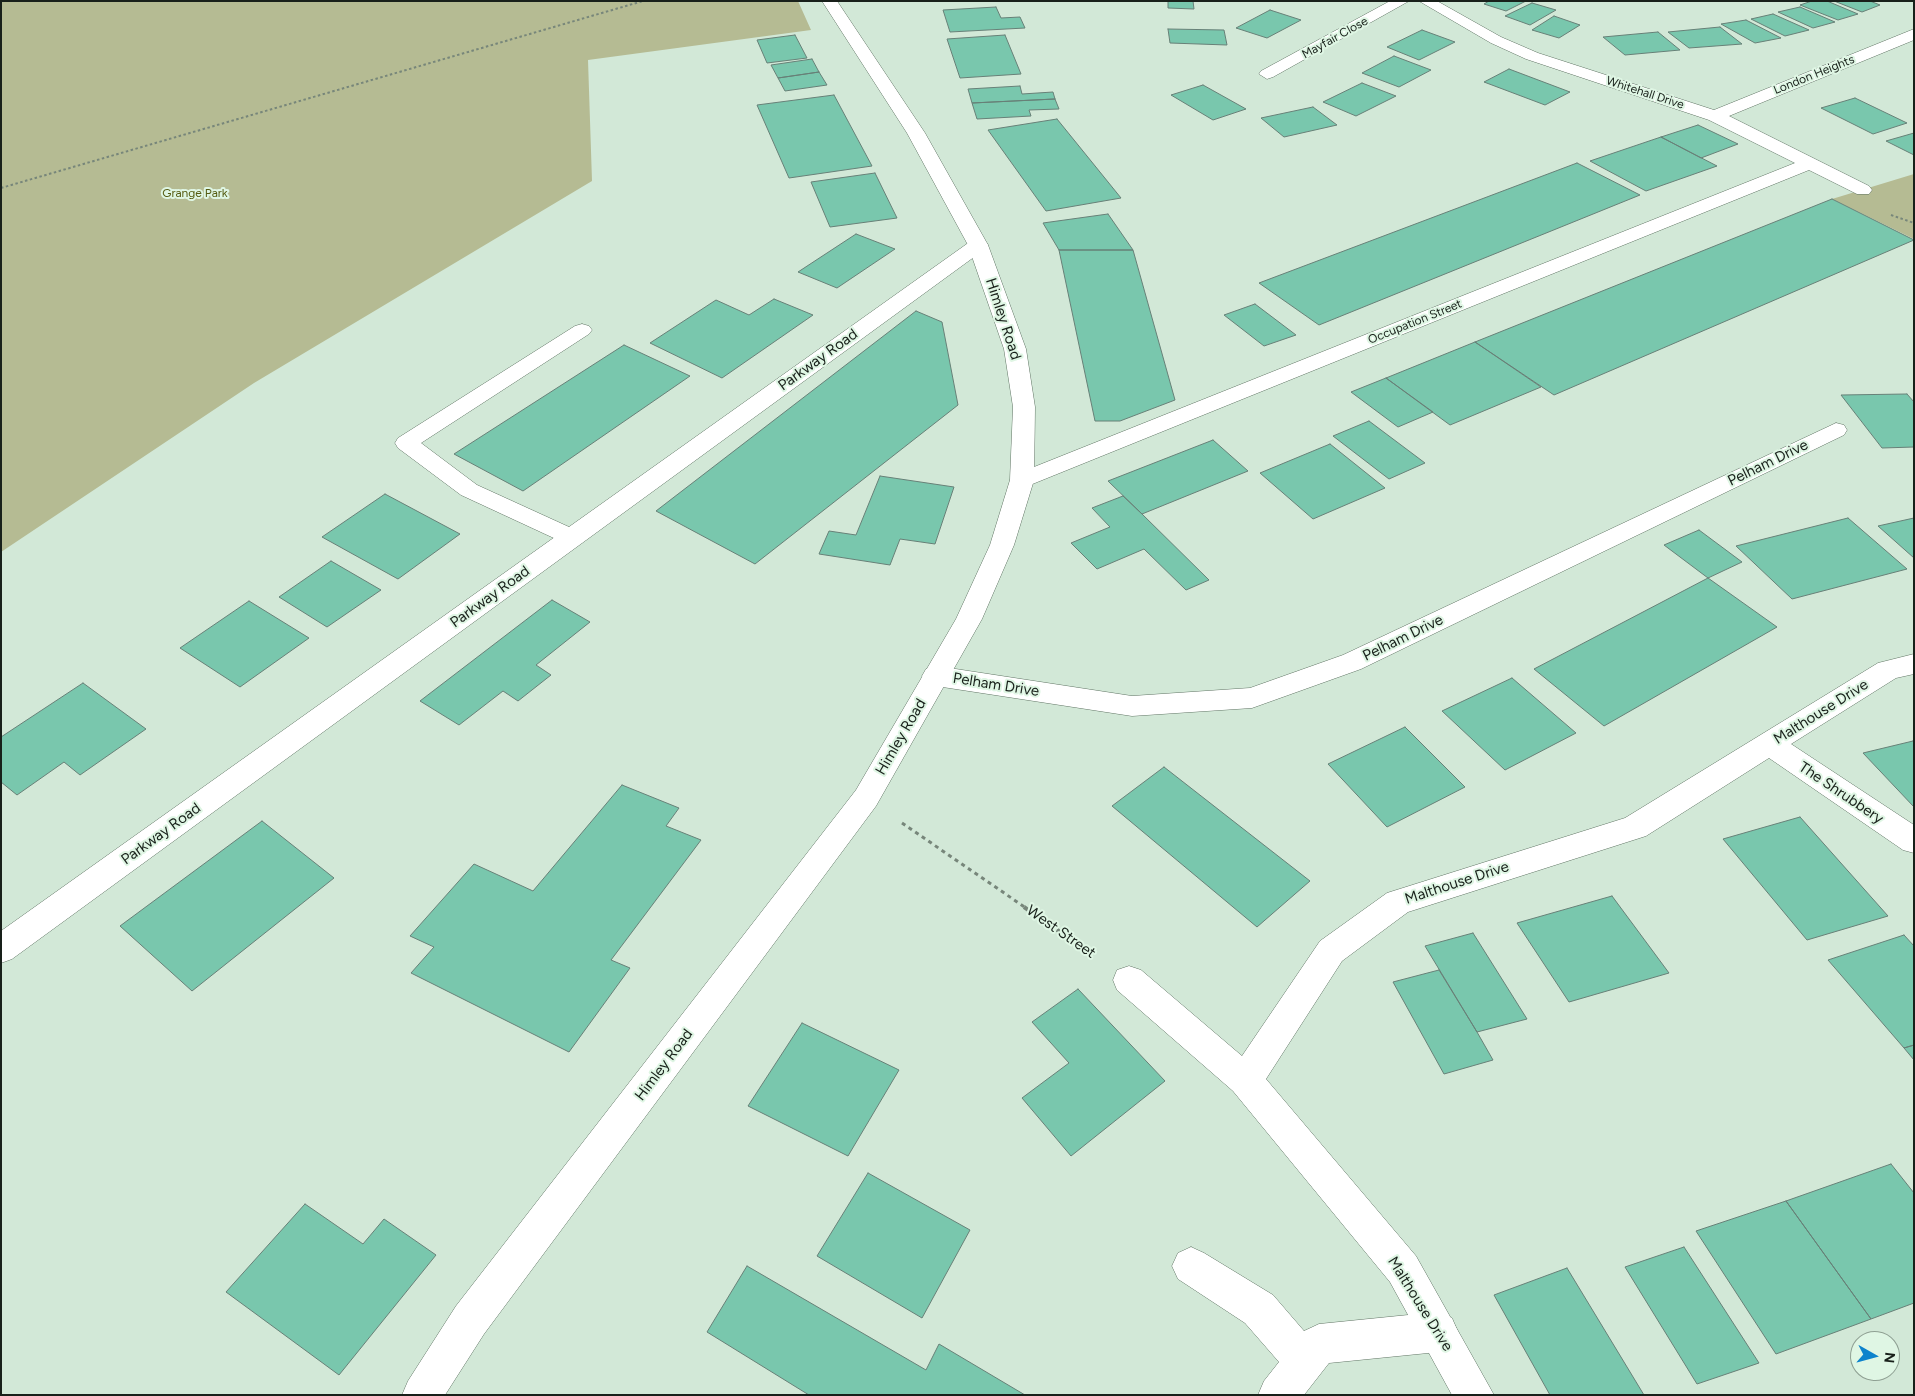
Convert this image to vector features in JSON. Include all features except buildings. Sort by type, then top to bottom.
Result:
[{"type":"street","name":"Himley Road","points":[[422,1395],[470,1320],[866,798],[969,619],[1002,545],[1022,480],[1024,407],[1015,349],[978,245],[916,133],[828,1]]},
{"type":"street","name":"Mayfair Close","points":[[1267,74],[1402,1]]},
{"type":"street","name":"Whitehall Drive","points":[[1426,1],[1496,40],[1532,56],[1715,116],[1863,190]]},
{"type":"street","name":"London Heights","points":[[1715,116],[1914,34]]},
{"type":"street","name":"Occupation Street","points":[[1022,480],[1808,164]]},
{"type":"street","name":"Parkway Road","points":[[1,949],[978,245]]},
{"type":"street","points":[[571,538],[468,490],[406,443],[582,330]]},
{"type":"street","name":"Pelham Drive","points":[[936,676],[1132,706],[1252,698],[1352,662],[1836,430]]},
{"type":"street","name":"Malthouse Drive","points":[[1474,1395],[1402,1269],[1245,1080],[1331,951],[1398,902],[1635,827],[1888,670],[1914,664]]},
{"type":"street","name":"The Shrubbery","points":[[1769,744],[1914,841]]},
{"type":"street","points":[[1129,980],[1245,1080]]},
{"type":"street","points":[[1190,1266],[1259,1309],[1305,1362]]},
{"type":"street","points":[[1278,1395],[1319,1344],[1438,1332]]},
{"type":"path","points":[[1,188],[644,1]]},
{"type":"path","name":"West Street","points":[[866,798],[1129,980]]},
{"type":"green space","name":"Grange Park","points":[[1,1],[798,1],[811,30],[588,60],[592,181],[254,383],[1,552]]},
{"type":"green space","points":[[1914,174],[1914,239],[1832,199]]}]
